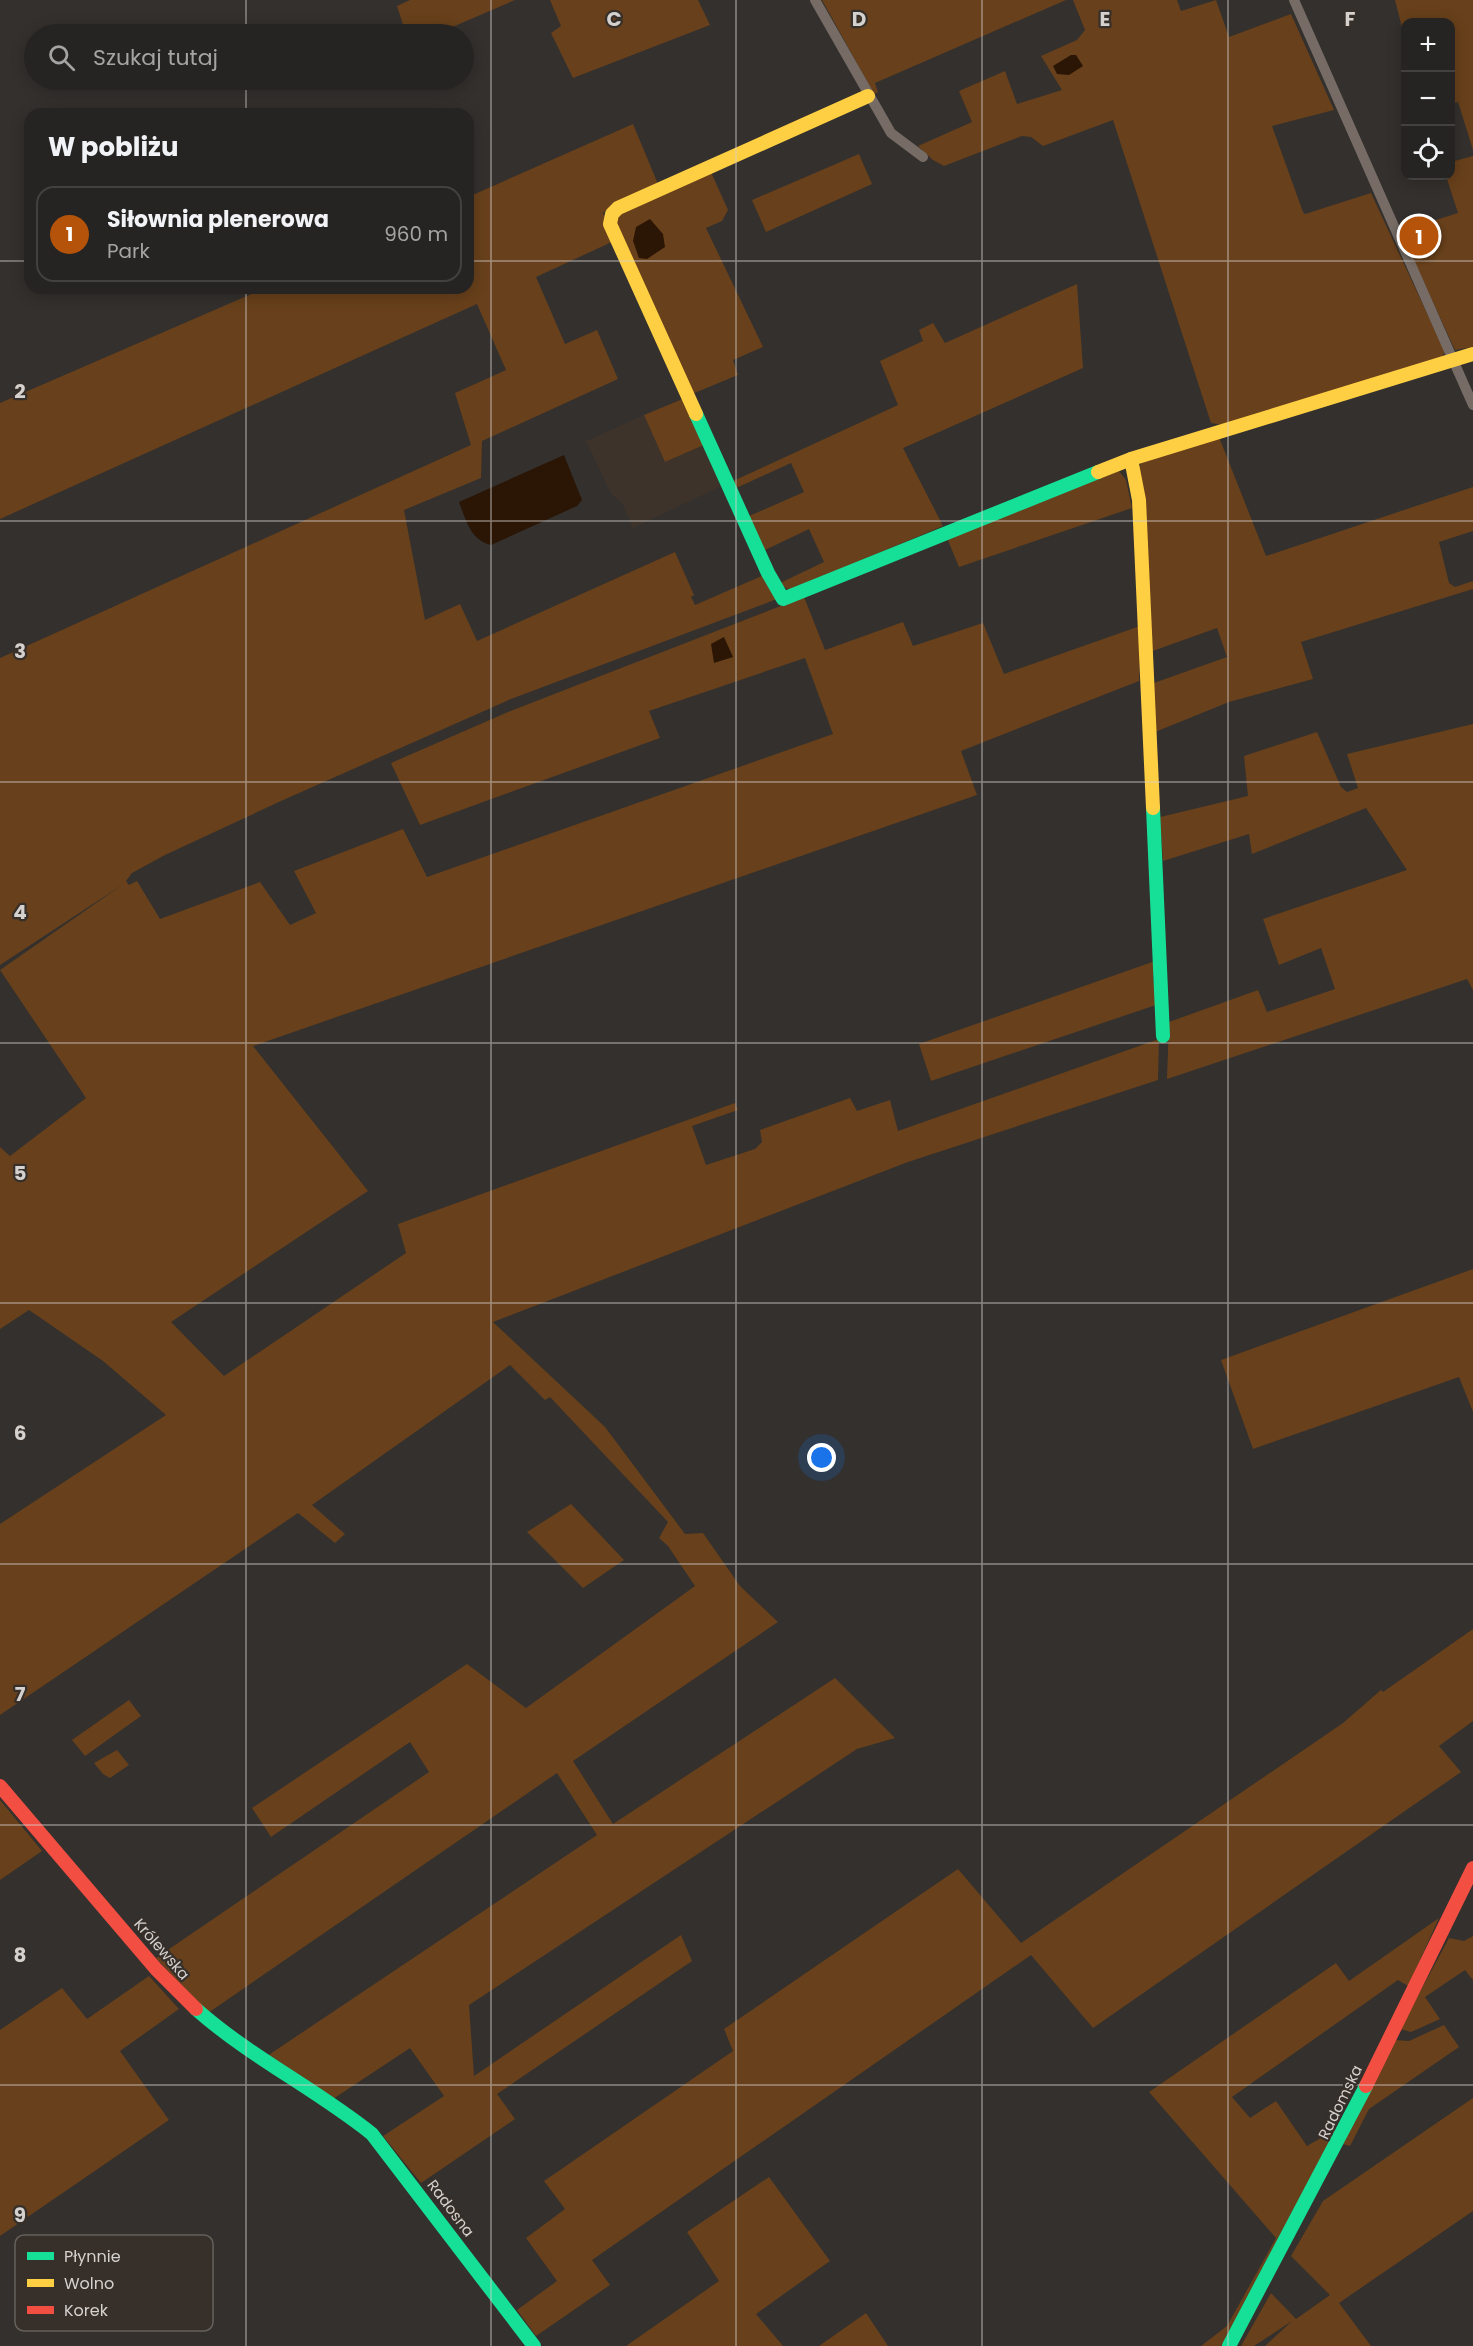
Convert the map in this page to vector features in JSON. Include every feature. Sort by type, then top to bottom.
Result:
[{"type":"street","points":[[815,0],[891,133],[922,157]]},
{"type":"street","points":[[1294,0],[1473,405]]},
{"type":"street","points":[[868,96],[618,208],[612,214],[610,224],[768,573],[783,599],[1131,459],[1473,354]]},
{"type":"street","points":[[1131,459],[1139,500],[1163,1036]]},
{"type":"street","name":"Królewska","points":[[0,1786],[156,1969],[189,2003],[238,2043],[329,2102]]},
{"type":"street","name":"Radomska","points":[[1230,2346],[1336,2147],[1473,1869]]},
{"type":"street","name":"Radosna","points":[[329,2102],[354,2119],[380,2143],[534,2346]]},
{"type":"shaded area","points":[[410,0],[515,0],[459,24],[403,24],[397,6]]},
{"type":"shaded area","points":[[550,0],[698,0],[710,25],[573,78],[551,33],[561,26]]},
{"type":"shaded area","points":[[822,0],[1066,0],[875,83],[878,92],[874,94]]},
{"type":"shaded area","points":[[1073,0],[1177,0],[1181,11],[1216,0],[1229,37],[1291,14],[1334,110],[1272,126],[1303,212],[1305,214],[1371,193],[1445,352],[1441,358],[1223,425],[1211,423],[1113,120],[1043,146],[1031,137],[1022,136],[944,166],[933,160],[918,146],[972,122],[959,91],[1005,71],[1017,104],[1062,90],[1041,56],[1077,40],[1085,30]]},
{"type":"shaded area","points":[[1395,0],[1473,0],[1473,150],[1458,102],[1455,103],[1455,18],[1401,18],[1401,23]]},
{"type":"shaded area","points":[[1071,55],[1076,55],[1083,66],[1069,75],[1057,74],[1053,66]]},
{"type":"shaded area","points":[[633,124],[658,184],[611,206],[603,213],[614,241],[536,277],[565,344],[597,330],[618,379],[482,441],[481,478],[404,510],[425,620],[460,604],[477,641],[675,552],[694,595],[691,597],[695,605],[764,575],[777,599],[511,699],[165,855],[132,873],[126,881],[129,885],[137,881],[160,919],[260,882],[290,925],[316,913],[294,871],[403,829],[427,877],[833,734],[805,658],[649,711],[660,738],[420,825],[391,763],[508,712],[804,597],[825,650],[903,622],[913,646],[983,623],[1004,674],[1140,626],[1139,681],[961,751],[977,795],[253,1046],[368,1191],[171,1322],[224,1376],[406,1253],[398,1224],[735,1103],[738,1110],[692,1126],[706,1165],[755,1149],[762,1142],[760,1130],[850,1098],[857,1111],[890,1100],[898,1131],[1159,1039],[1158,1080],[908,1162],[493,1322],[605,1427],[685,1534],[703,1533],[740,1586],[778,1622],[573,1761],[613,1824],[835,1678],[895,1738],[857,1749],[469,2005],[474,2076],[681,1935],[692,1961],[497,2094],[515,2119],[421,2183],[383,2136],[444,2096],[410,2048],[333,2099],[267,2056],[597,1835],[557,1773],[208,2013],[156,1958],[429,1772],[410,1742],[271,1837],[252,1808],[467,1664],[526,1708],[695,1586],[668,1546],[659,1538],[668,1522],[550,1397],[545,1400],[510,1365],[312,1505],[345,1534],[335,1543],[298,1513],[0,1715],[0,1524],[166,1415],[103,1361],[29,1310],[0,1329],[0,1147],[10,1156],[86,1098],[0,970],[122,885],[0,965],[0,658],[471,445],[455,393],[506,370],[477,304],[0,519],[0,403],[251,294],[474,294],[474,194]]},
{"type":"shaded area","points":[[859,154],[872,184],[766,232],[752,200]]},
{"type":"shaded area","points":[[1473,156],[1473,347],[1455,350],[1409,250],[1412,248],[1404,230],[1458,213],[1447,180],[1455,180],[1455,161]]},
{"type":"shaded area","points":[[710,170],[728,210],[722,221],[706,228],[763,347],[733,360],[738,375],[692,394],[618,228],[615,215]]},
{"type":"shaded area","points":[[650,219],[663,234],[665,247],[647,259],[639,258],[633,241],[636,227]]},
{"type":"shaded area","points":[[1077,284],[1083,368],[903,448],[943,526],[790,590],[778,584],[824,562],[809,529],[763,551],[747,517],[804,492],[791,463],[734,489],[731,482],[898,405],[880,361],[923,341],[919,330],[933,323],[945,343]]},
{"type":"shaded area","points":[[685,398],[706,444],[665,462],[644,415]]},
{"type":"shaded area","points":[[644,415],[665,462],[706,444],[724,485],[633,528],[622,503],[611,494],[586,441]]},
{"type":"shaded area","points":[[1219,437],[1266,556],[1473,487],[1473,531],[1439,542],[1449,583],[1455,587],[1473,581],[1473,589],[1301,642],[1313,679],[1229,702],[1155,732],[1151,684],[1227,657],[1217,628],[1150,652],[1138,471],[1141,463]]},
{"type":"shaded area","points":[[564,455],[582,500],[577,506],[491,545],[473,534],[459,502]]},
{"type":"shaded area","points":[[1119,471],[1126,480],[1132,508],[959,567],[947,538]]},
{"type":"shaded area","points":[[724,637],[733,657],[714,663],[711,644]]},
{"type":"shaded area","points":[[1473,724],[1473,990],[1467,979],[1167,1079],[1169,1022],[1258,990],[1267,1012],[1335,989],[1321,948],[1279,965],[1263,919],[1407,870],[1366,808],[1252,854],[1249,834],[1163,861],[1160,817],[1248,796],[1244,756],[1317,732],[1341,787],[1347,792],[1358,788],[1347,754]]},
{"type":"shaded area","points":[[1155,961],[1156,973],[1153,976],[1156,1005],[931,1081],[919,1044]]},
{"type":"shaded area","points":[[1473,1269],[1473,1412],[1459,1377],[1253,1449],[1221,1360]]},
{"type":"shaded area","points":[[571,1504],[624,1560],[583,1588],[527,1532]]},
{"type":"shaded area","points":[[1473,1629],[1473,1721],[1439,1746],[1461,1772],[1093,2028],[1031,1955],[592,2260],[610,2285],[536,2336],[517,2310],[557,2281],[526,2238],[565,2209],[544,2181],[733,2051],[724,2029],[958,1869],[1021,1943],[1343,1723],[1381,1690],[1383,1692]]},
{"type":"shaded area","points":[[129,1700],[141,1716],[85,1756],[72,1740]]},
{"type":"shaded area","points":[[117,1750],[129,1765],[110,1778],[103,1774],[94,1763]]},
{"type":"shaded area","points":[[0,1800],[42,1851],[0,1880]]},
{"type":"shaded area","points":[[1439,1918],[1408,1986],[1398,1980],[1232,2097],[1250,2118],[1276,2101],[1307,2146],[1338,2128],[1224,2346],[1201,2346],[1227,2326],[1276,2238],[1149,2092],[1336,1963],[1349,1981]]},
{"type":"shaded area","points":[[1473,1936],[1473,1980],[1465,1970],[1425,1997],[1440,2019],[1411,2032],[1400,2029],[1449,1938],[1464,1941]]},
{"type":"shaded area","points":[[149,1976],[179,2009],[120,2051],[169,2120],[0,2236],[0,2030],[62,1988],[87,2019]]},
{"type":"shaded area","points":[[1444,2025],[1459,2047],[1369,2109],[1350,2146],[1343,2144],[1394,2040],[1409,2041]]},
{"type":"shaded area","points":[[1473,2098],[1473,2211],[1339,2303],[1371,2346],[1265,2346],[1292,2321],[1254,2346],[1241,2346],[1271,2293],[1296,2319],[1330,2295],[1291,2256],[1323,2201]]},
{"type":"shaded area","points":[[769,2177],[830,2261],[756,2314],[783,2346],[626,2346],[719,2281],[687,2232]]},
{"type":"shaded area","points":[[866,2313],[888,2346],[819,2346]]},
{"type":"traffic: fast","points":[[696,414],[768,573],[783,599],[1098,472]]},
{"type":"traffic: fast","points":[[1153,808],[1163,1036]]},
{"type":"traffic: fast","points":[[196,2009],[238,2042],[372,2134],[534,2346]]},
{"type":"traffic: fast","points":[[1229,2346],[1366,2086]]},
{"type":"traffic: slow","points":[[696,414],[610,224],[612,214],[618,208],[868,96]]},
{"type":"traffic: slow","points":[[1098,472],[1131,459],[1473,354]]},
{"type":"traffic: slow","points":[[1131,459],[1139,500],[1153,808]]},
{"type":"traffic: jam","points":[[0,1786],[156,1969],[196,2009]]},
{"type":"traffic: jam","points":[[1366,2086],[1473,1868]]},
{"type":"place","name":"Siłownia plenerowa","points":[[1419,236]]}]
